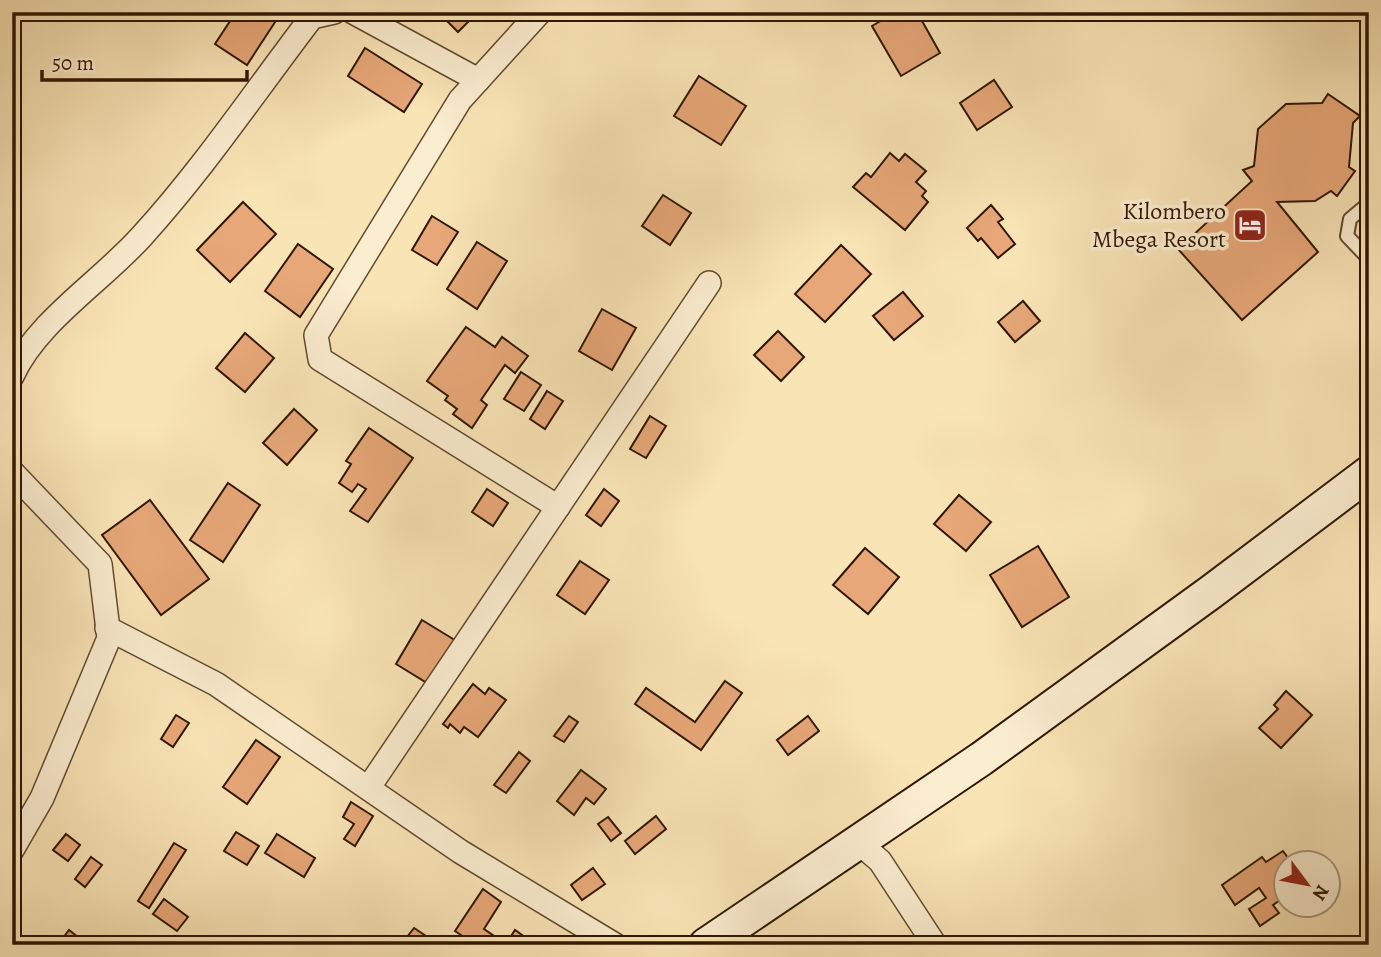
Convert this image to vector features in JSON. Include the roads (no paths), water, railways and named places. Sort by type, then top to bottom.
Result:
[{"type":"main road","points":[[706,945],[981,759],[1369,473]]},
{"type":"street","points":[[353,12],[478,80]]},
{"type":"street","points":[[540,12],[460,100],[316,335],[320,359],[558,507]]},
{"type":"street","points":[[12,376],[20,359],[90,284],[141,238],[318,14]]},
{"type":"street","points":[[369,787],[709,284]]},
{"type":"street","points":[[12,472],[100,564],[109,638],[42,798],[12,850]]},
{"type":"street","points":[[107,628],[216,684],[461,852],[615,945]]},
{"type":"street","points":[[858,842],[880,861],[935,945]]},
{"type":"lane","points":[[1369,203],[1350,219],[1347,236],[1369,259]]},
{"type":"place","name":"Kilombero Mbega Resort","points":[[1250,225]]}]
